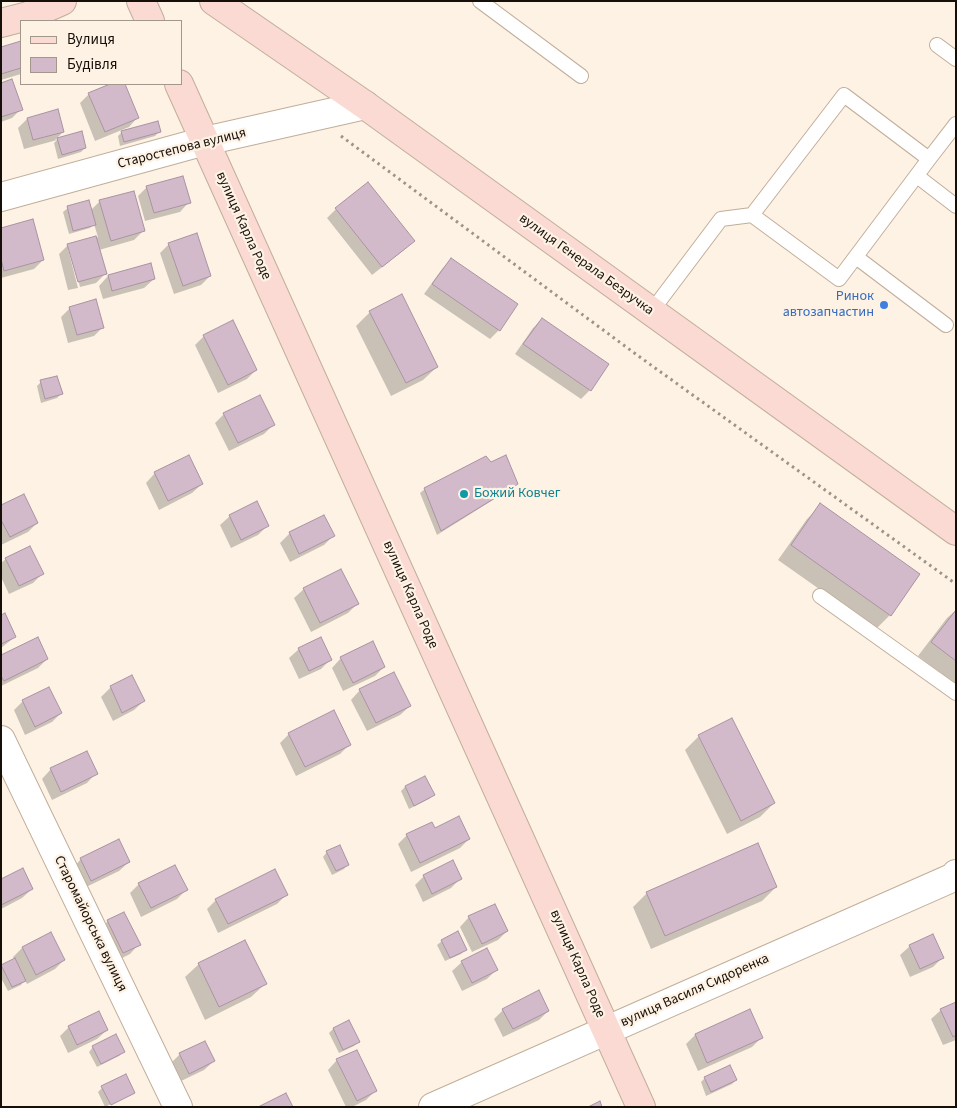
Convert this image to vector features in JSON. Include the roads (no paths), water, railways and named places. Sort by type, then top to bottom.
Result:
[{"type":"street","points":[[1,23],[28,16],[62,1]]},
{"type":"street","points":[[141,1],[150,20]]},
{"type":"street","name":"вулиця Генерала Безручка","points":[[214,1],[365,105],[956,531]]},
{"type":"street","name":"вулиця Карла Роде","points":[[179,85],[642,1107]]},
{"type":"street","name":"Старостепова вулиця","points":[[1,197],[205,141],[365,105]]},
{"type":"street","name":"Старомайорська вулиця","points":[[1,740],[178,1107]]},
{"type":"street","name":"вулиця Василя Сидоренка","points":[[433,1107],[955,877]]},
{"type":"lane","points":[[480,1],[580,76]]},
{"type":"lane","points":[[937,45],[956,59]]},
{"type":"lane","points":[[752,215],[844,95],[929,160]]},
{"type":"lane","points":[[651,312],[721,218],[752,215],[839,279],[956,124]]},
{"type":"lane","points":[[917,176],[956,206]]},
{"type":"lane","points":[[856,257],[946,325]]},
{"type":"lane","points":[[820,596],[956,693]]},
{"type":"place","name":"Ринок автозапчастин","points":[[884,305]]},
{"type":"place","name":"Божий Ковчег","points":[[464,494]]}]
